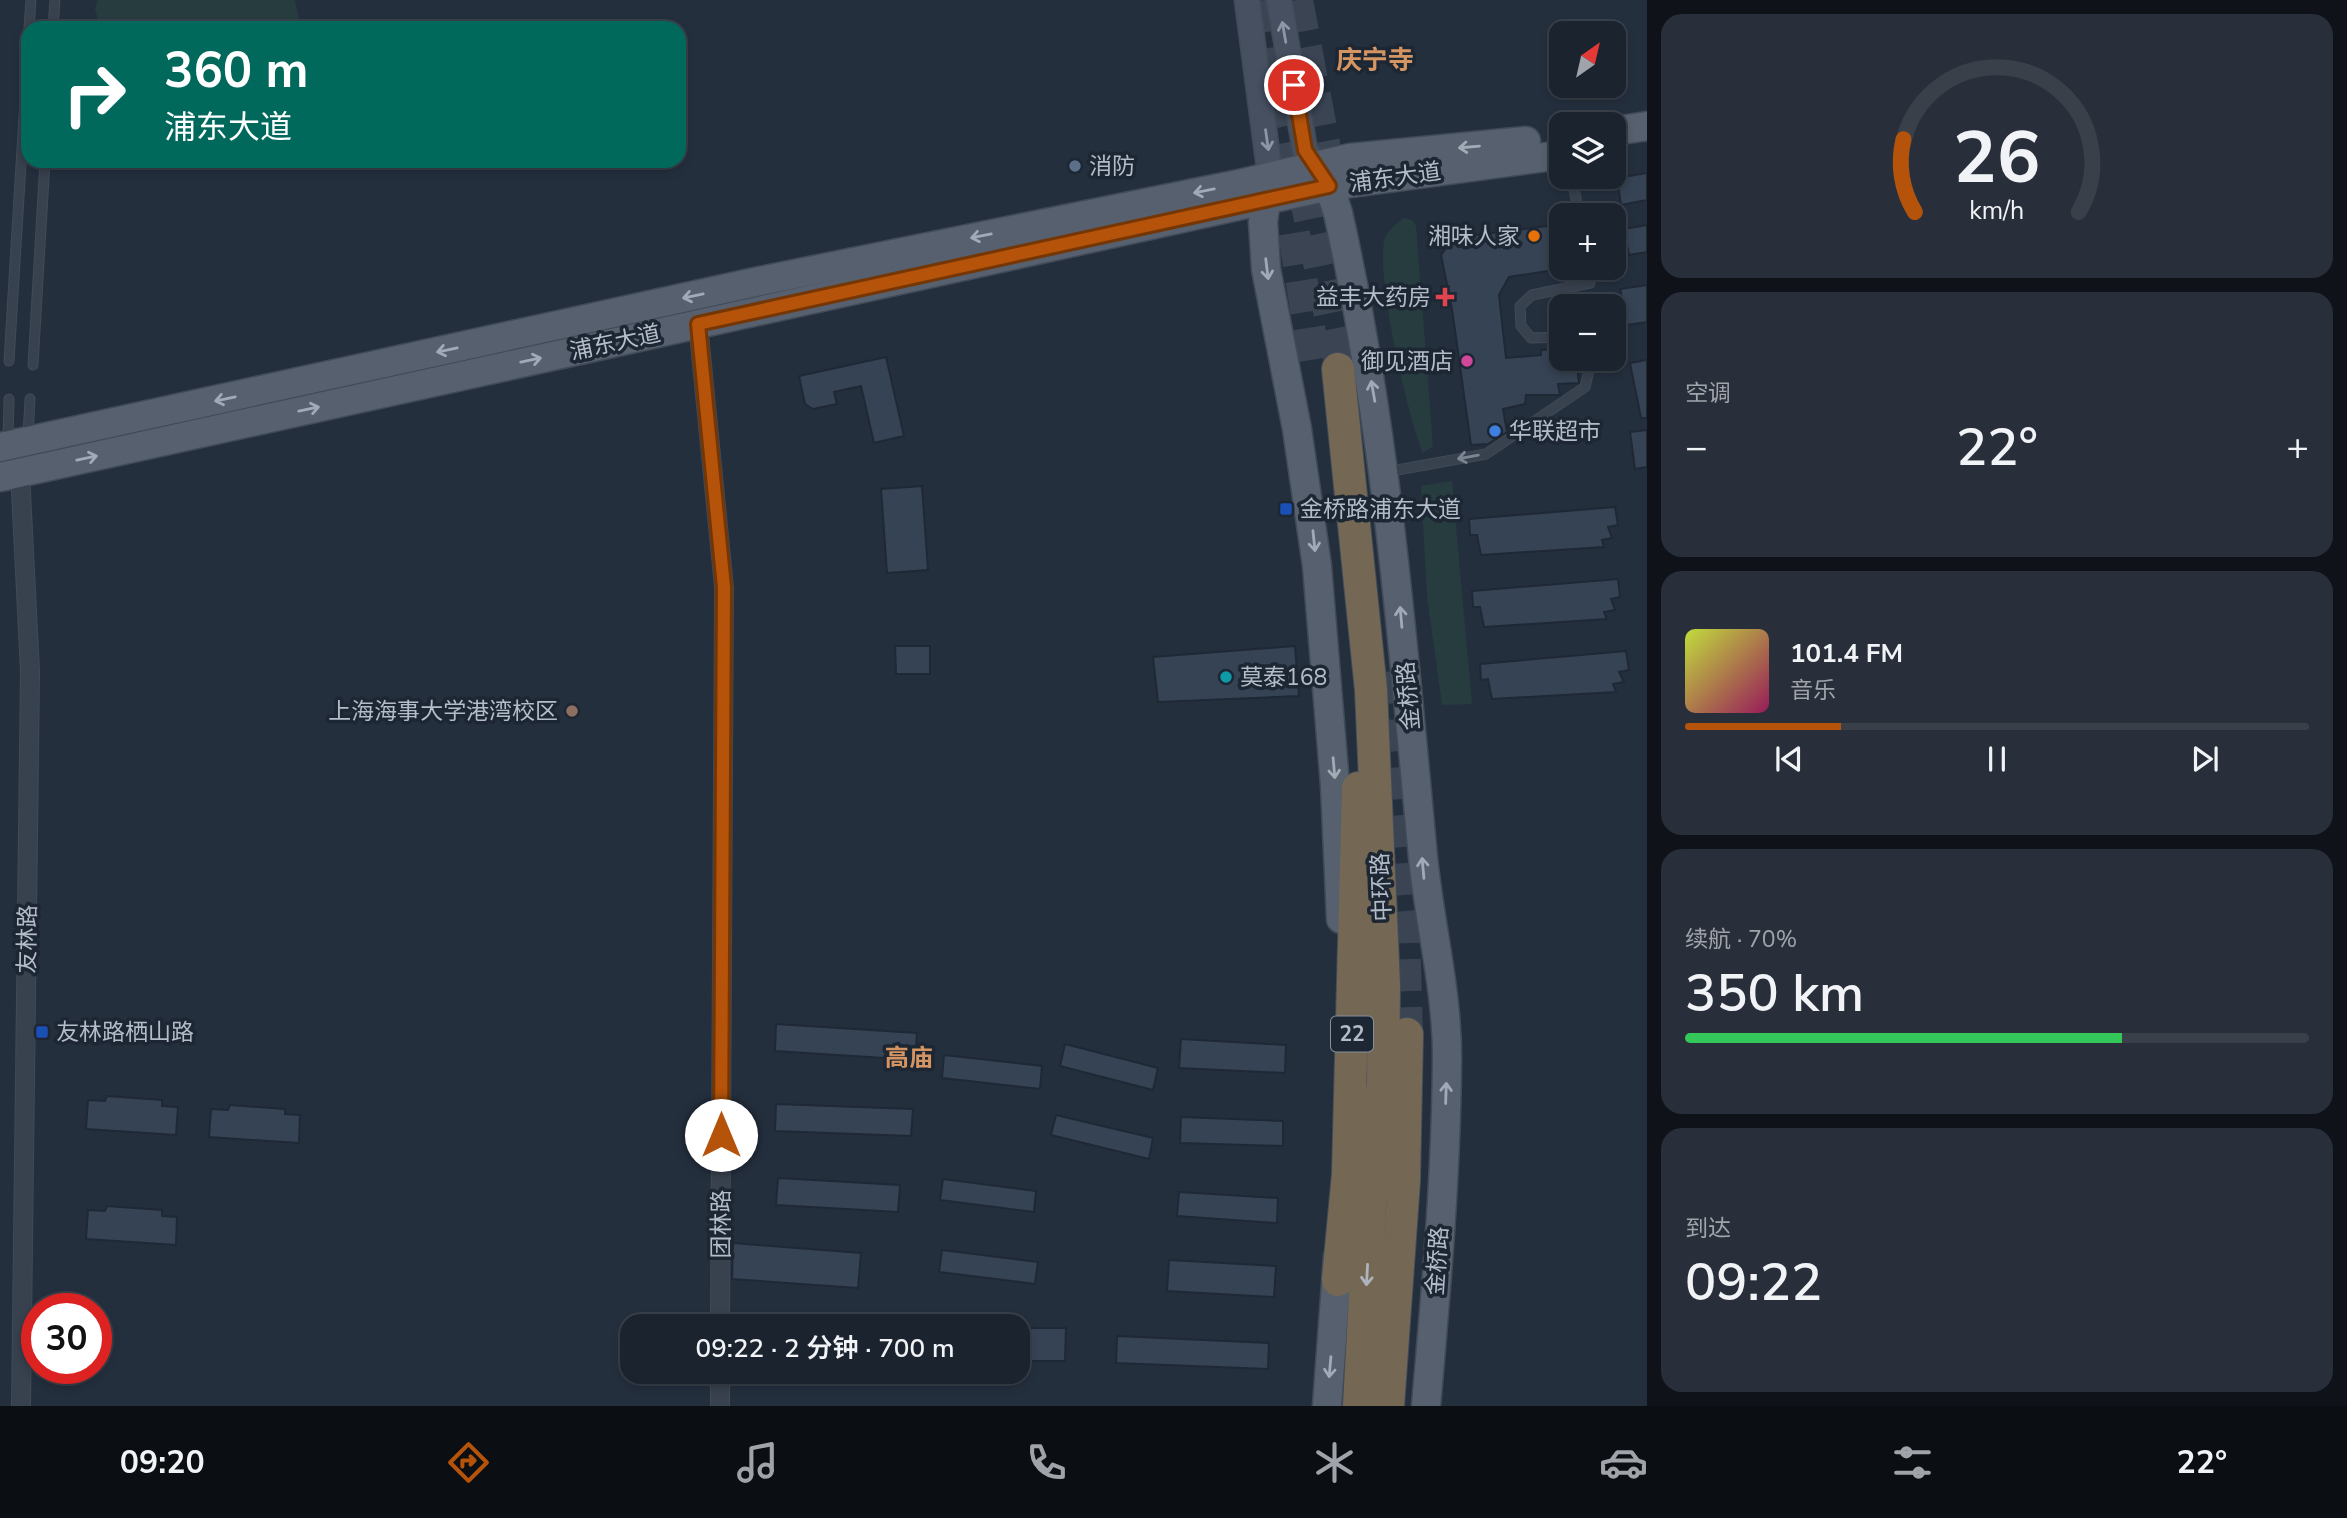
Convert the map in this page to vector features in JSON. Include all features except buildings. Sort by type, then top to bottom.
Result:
[{"type":"highway","name":"中环路","points":[[1358,788],[1327,371],[1363,594],[1379,828],[1383,1082],[1370,1207],[1359,1406]]},
{"type":"highway","name":"22","points":[[1338,1280],[1348,1174],[1358,788]]},
{"type":"highway","points":[[1358,788],[1363,883],[1365,1082],[1370,1207]]},
{"type":"highway","points":[[1388,1406],[1417,1034],[1424,1182],[1407,1406]]},
{"type":"main road","points":[[1626,129],[1647,126]]},
{"type":"main road","name":"浦东大道","points":[[1321,175],[1350,158],[1549,139]]},
{"type":"main road","points":[[1626,147],[1647,144]]},
{"type":"main road","name":"浦东大道","points":[[10,474],[698,324],[1321,175],[1549,156]]},
{"type":"main road","name":"金桥路","points":[[1321,175],[1347,255],[1384,472],[1397,578],[1424,878],[1447,1025],[1442,1201],[1426,1406]]},
{"type":"main road","name":"浦东大道","points":[[12,445],[760,281],[1239,184],[1267,188]]},
{"type":"main road","points":[[1267,188],[1266,269],[1310,507],[1335,785],[1341,906],[1338,1280],[1327,1406]]},
{"type":"street","points":[[1247,0],[1267,188]]},
{"type":"street","name":"金桥路","points":[[1279,0],[1305,150],[1321,175]]},
{"type":"street","name":"团林路","points":[[698,324],[724,587],[720,1314]]},
{"type":"street","name":"友林路","points":[[10,474],[30,671],[21,1406]]},
{"type":"street","points":[[720,1384],[720,1406]]},
{"type":"lane","points":[[30,21],[31,0]]},
{"type":"lane","points":[[54,21],[55,0]]},
{"type":"lane","points":[[9,361],[21,165]]},
{"type":"lane","points":[[33,365],[45,168]]},
{"type":"lane","points":[[1549,337],[1531,338],[1521,326],[1520,306],[1532,295],[1590,283],[1590,280]]},
{"type":"lane","points":[[1384,472],[1486,454],[1585,387],[1589,371]]},
{"type":"lane","points":[[9,399],[12,445]]},
{"type":"lane","points":[[12,445],[30,399]]},
{"type":"green space","points":[[98,0],[295,0],[300,21],[98,21],[95,8]]},
{"type":"green space","points":[[1404,218],[1412,220],[1416,226],[1433,446],[1423,453],[1402,379],[1385,286],[1385,238]]},
{"type":"green space","points":[[1452,481],[1472,704],[1442,705],[1427,596],[1421,486]]},
{"type":"tunnel","points":[[1264,0],[1347,396]]},
{"type":"tunnel","points":[[1297,0],[1333,192]]},
{"type":"tunnel","points":[[1294,233],[1316,372]]},
{"type":"tunnel","points":[[1384,672],[1404,931],[1407,1034]]},
{"type":"place","name":"消防","points":[[1075,166]]},
{"type":"place","name":"湘味人家","points":[[1534,236]]},
{"type":"place","name":"益丰大药房","points":[[1445,297]]},
{"type":"place","name":"御见酒店","points":[[1467,361]]},
{"type":"place","name":"华联超市","points":[[1495,431]]},
{"type":"place","name":"金桥路浦东大道","points":[[1286,509]]},
{"type":"place","name":"莫泰168","points":[[1226,677]]},
{"type":"place","name":"上海海事大学港湾校区","points":[[572,711]]},
{"type":"place","name":"友林路栖山路","points":[[42,1032]]},
{"type":"district","name":"庆宁寺","points":[[1375,60]]},
{"type":"district","name":"高庙","points":[[909,1058]]},
{"type":"route","points":[[721,1135],[724,587],[698,324],[1329,186],[1305,150],[1294,85]]}]
